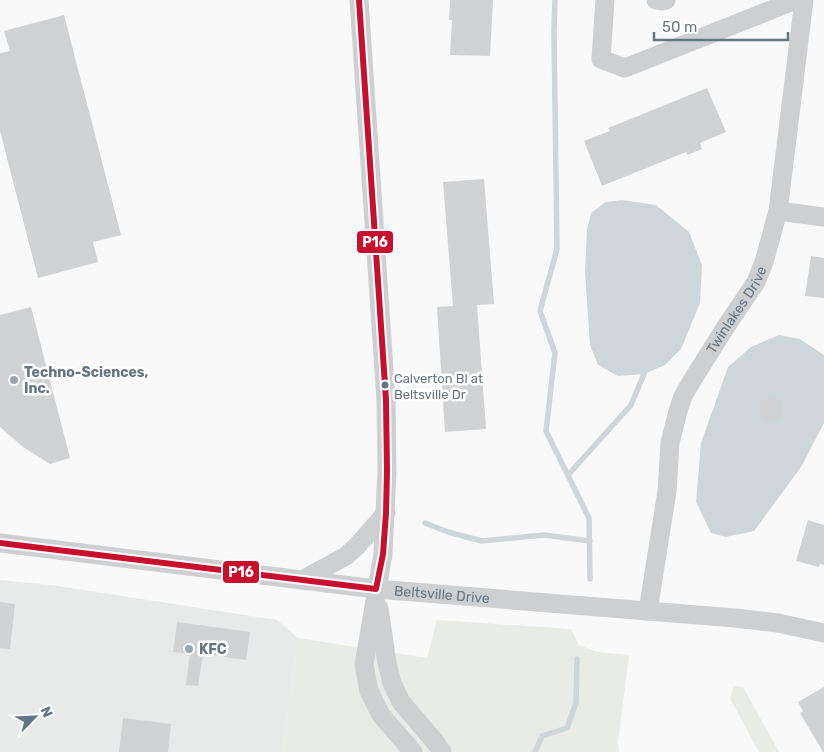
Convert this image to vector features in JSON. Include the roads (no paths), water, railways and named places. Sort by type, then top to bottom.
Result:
[{"type":"street","points":[[358,0],[386,400],[388,471],[383,554],[364,665],[369,691],[381,715],[413,752]]},
{"type":"street","points":[[606,0],[601,59],[626,68],[796,0]]},
{"type":"street","points":[[656,0],[666,0]]},
{"type":"street","name":"Twinlakes Drive","points":[[648,611],[667,491],[670,442],[678,411],[683,396],[693,379],[756,282],[764,262],[778,211],[804,0]]},
{"type":"street","points":[[778,211],[824,217]]},
{"type":"street","points":[[302,580],[346,556],[386,513]]},
{"type":"street","name":"Beltsville Drive","points":[[0,543],[376,589],[735,618],[778,623],[824,633]]},
{"type":"street","points":[[376,589],[387,663],[392,683],[401,702],[434,749]]},
{"type":"waterway","points":[[555,0],[557,249],[540,311],[555,353],[546,431],[589,518],[590,579]]},
{"type":"waterway","points":[[568,475],[631,405],[644,374]]},
{"type":"waterway","points":[[425,523],[448,532],[482,541],[544,535],[590,541]]},
{"type":"waterway","points":[[535,752],[542,736],[567,728],[576,703],[577,659]]},
{"type":"place","name":"Techno-Sciences, Inc.","points":[[14,380]]},
{"type":"place","name":"Calverton Bl at Beltsville Dr","points":[[385,385]]},
{"type":"place","name":"KFC","points":[[189,649]]}]
